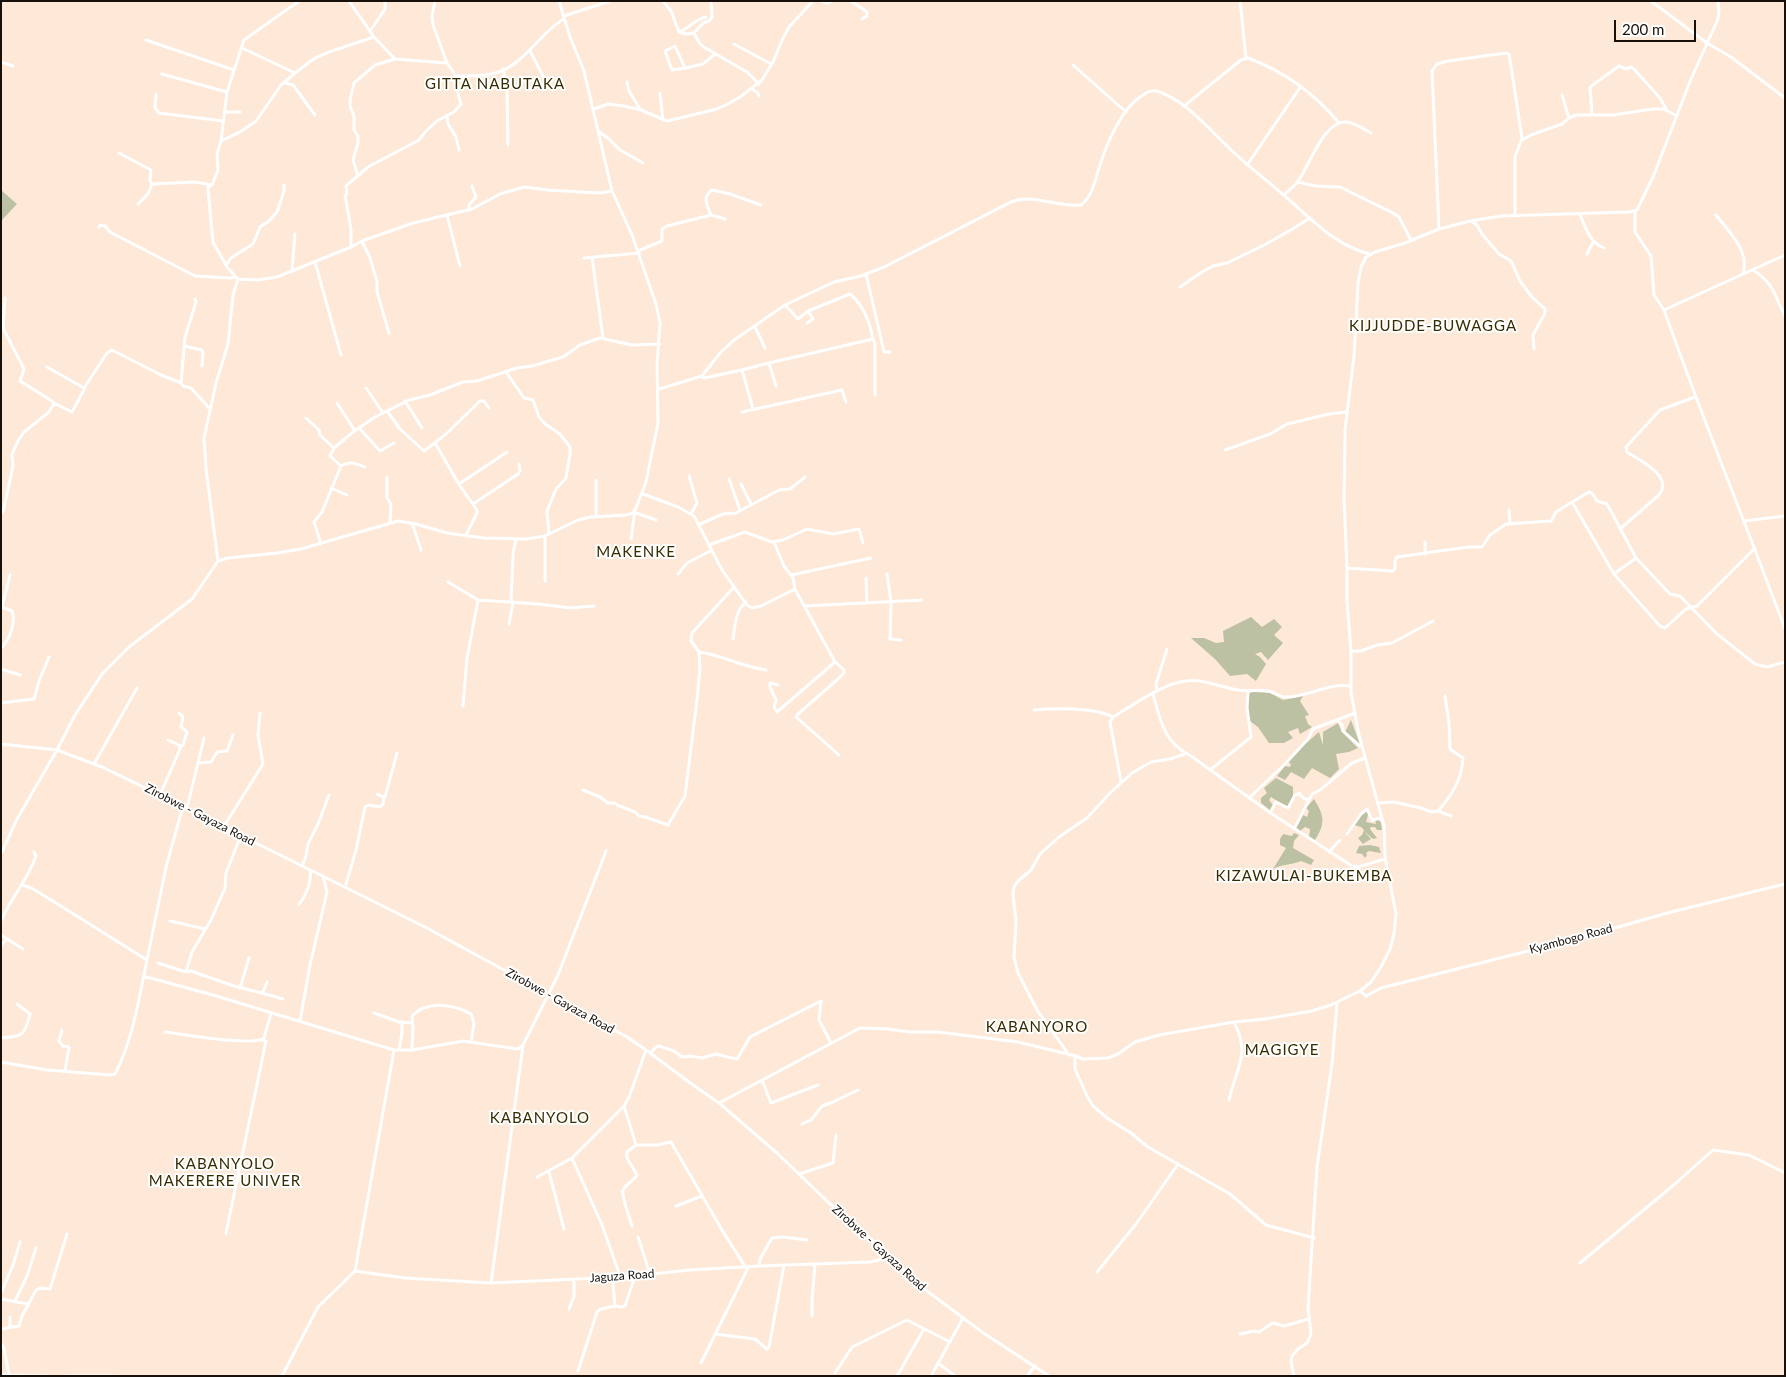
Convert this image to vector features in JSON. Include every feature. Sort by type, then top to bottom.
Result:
[{"type":"street","points":[[237,278],[214,246],[211,236],[208,190],[218,170],[217,154],[221,141],[227,92],[245,38],[299,1]]},
{"type":"street","points":[[349,1],[374,37],[395,59]]},
{"type":"street","points":[[370,31],[385,9],[385,1]]},
{"type":"street","points":[[435,1],[432,18],[446,63],[456,76]]},
{"type":"street","points":[[559,1],[584,71],[612,191],[638,252],[660,323],[657,365],[658,423],[653,456],[643,494],[635,510],[631,539]]},
{"type":"street","points":[[456,76],[490,74],[503,69],[530,50],[564,17],[610,1]]},
{"type":"street","points":[[663,1],[671,11],[679,32]]},
{"type":"street","points":[[703,23],[709,21],[712,17],[711,1]]},
{"type":"street","points":[[594,108],[608,104],[640,110],[662,120],[673,121],[717,109],[759,84],[772,64],[789,27],[813,1]]},
{"type":"street","points":[[820,1],[826,3],[832,1]]},
{"type":"street","points":[[851,1],[867,12],[867,16],[862,19]]},
{"type":"street","points":[[1240,1],[1246,58]]},
{"type":"street","points":[[1651,1],[1707,43],[1732,57],[1785,98]]},
{"type":"street","points":[[1718,1],[1719,17],[1650,184],[1635,211],[1634,232],[1651,256],[1654,294],[1664,310],[1695,397],[1785,628]]},
{"type":"street","points":[[679,32],[686,34],[694,33],[703,23],[711,8]]},
{"type":"street","points":[[679,32],[685,30],[695,20],[706,18]]},
{"type":"street","points":[[694,33],[701,45],[747,72],[759,84]]},
{"type":"street","points":[[221,141],[240,132],[256,121],[276,90],[315,58],[327,52],[374,37]]},
{"type":"street","points":[[146,40],[234,70]]},
{"type":"street","points":[[734,44],[772,64]]},
{"type":"street","points":[[686,68],[675,46],[665,51],[672,70],[686,68],[703,64],[716,54]]},
{"type":"street","points":[[242,48],[295,73]]},
{"type":"street","points":[[530,50],[543,76]]},
{"type":"street","points":[[1439,229],[1432,75],[1434,67],[1448,61],[1508,53],[1519,111],[1522,140]]},
{"type":"street","points":[[1246,58],[1265,65],[1302,86],[1327,108],[1339,123]]},
{"type":"street","points":[[1184,106],[1246,58]]},
{"type":"street","points":[[358,176],[353,163],[358,136],[354,130],[354,114],[350,106],[350,93],[357,80],[375,65],[395,59],[446,63]]},
{"type":"street","points":[[1,62],[13,66]]},
{"type":"street","points":[[1073,65],[1126,112]]},
{"type":"street","points":[[1592,115],[1590,86],[1619,66],[1626,69],[1633,68],[1660,98],[1666,110]]},
{"type":"street","points":[[503,69],[507,91],[508,145]]},
{"type":"street","points":[[162,74],[227,92]]},
{"type":"street","points":[[351,248],[351,230],[345,195],[347,194],[346,186],[368,167],[419,140],[440,118],[457,110],[461,104],[454,80],[456,76]]},
{"type":"street","points":[[626,82],[640,110]]},
{"type":"street","points":[[285,83],[293,85],[315,115]]},
{"type":"street","points":[[1247,165],[1302,86]]},
{"type":"street","points":[[751,89],[757,92],[759,96]]},
{"type":"street","points":[[702,376],[720,353],[734,340],[785,305],[834,282],[866,274],[884,267],[1015,200],[1036,200],[1081,206],[1090,194],[1110,136],[1126,112],[1143,94],[1154,91],[1184,106],[1202,120],[1247,165],[1334,238],[1359,252],[1370,254]]},
{"type":"street","points":[[660,93],[662,120]]},
{"type":"street","points":[[156,94],[155,110],[159,112],[223,121]]},
{"type":"street","points":[[1562,95],[1569,118]]},
{"type":"street","points":[[1515,216],[1515,157],[1517,148],[1522,140],[1562,124],[1576,115],[1614,114],[1652,108],[1666,110],[1677,116]]},
{"type":"street","points":[[225,112],[240,112]]},
{"type":"street","points":[[447,116],[448,124],[456,135],[459,150]]},
{"type":"street","points":[[1284,195],[1298,182],[1309,160],[1327,132],[1339,123],[1346,122],[1371,133]]},
{"type":"street","points":[[598,131],[610,139],[620,150],[643,163]]},
{"type":"street","points":[[119,153],[150,169],[152,184],[148,194],[138,204]]},
{"type":"street","points":[[152,184],[195,182],[212,185]]},
{"type":"street","points":[[1298,182],[1316,186],[1340,187],[1393,213],[1398,216],[1411,240]]},
{"type":"street","points":[[226,264],[231,258],[253,244],[260,227],[269,221],[278,210],[284,185]]},
{"type":"street","points":[[469,210],[469,205],[476,197],[472,186]]},
{"type":"street","points":[[99,226],[105,226],[110,232],[195,276],[263,280],[277,277],[351,248],[362,241],[413,223],[469,210],[500,194],[524,187],[599,193],[612,191]]},
{"type":"street","points":[[711,215],[705,198],[706,194],[712,190],[761,205]]},
{"type":"street","points":[[719,1102],[854,1030],[870,1028],[909,1032],[938,1032],[1018,1042],[1083,1059],[1108,1058],[1118,1054],[1135,1042],[1147,1038],[1234,1022],[1312,1011],[1360,991],[1371,982],[1390,949],[1396,914],[1385,859],[1384,826],[1362,746],[1350,686],[1351,651],[1347,601],[1344,491],[1347,412],[1355,348],[1358,283],[1364,260],[1370,254],[1439,229],[1470,221],[1496,217],[1580,215],[1635,211]]},
{"type":"street","points":[[447,214],[460,266]]},
{"type":"street","points":[[584,258],[638,252],[662,241],[662,229],[693,218],[711,215],[725,219]]},
{"type":"street","points":[[1580,215],[1593,242],[1604,248]]},
{"type":"street","points":[[1716,215],[1742,250],[1745,264],[1743,275]]},
{"type":"street","points":[[1180,287],[1202,272],[1218,264],[1227,263],[1264,245],[1310,218]]},
{"type":"street","points":[[1470,221],[1477,225],[1499,254],[1511,262],[1517,277],[1532,297],[1546,309],[1533,334],[1534,349]]},
{"type":"street","points":[[292,270],[295,234]]},
{"type":"street","points":[[362,241],[370,258],[377,282],[377,292],[389,333]]},
{"type":"street","points":[[1587,254],[1593,242]]},
{"type":"street","points":[[1359,252],[1364,260]]},
{"type":"street","points":[[1664,310],[1785,254]]},
{"type":"street","points":[[592,257],[603,338]]},
{"type":"street","points":[[314,262],[341,355]]},
{"type":"street","points":[[1753,270],[1765,278],[1772,286],[1785,316]]},
{"type":"street","points":[[866,274],[881,344],[884,352],[890,352]]},
{"type":"street","points":[[1,854],[17,819],[75,715],[102,674],[129,647],[192,599],[218,561],[204,448],[205,428],[219,371],[228,344],[233,295],[237,278]]},
{"type":"street","points":[[785,305],[798,319],[808,311],[850,294],[857,300],[867,317],[875,343],[875,395]]},
{"type":"street","points":[[5,298],[2,326],[24,369],[20,381],[53,402],[72,412],[85,388],[111,350],[181,383],[182,386],[191,388],[210,409]]},
{"type":"street","points":[[181,383],[186,331],[196,299]]},
{"type":"street","points":[[807,323],[814,319],[808,311]]},
{"type":"street","points":[[755,327],[765,348]]},
{"type":"street","points":[[341,466],[330,456],[334,448],[357,429],[405,401],[463,382],[563,357],[580,345],[592,340],[603,338],[632,345],[660,344]]},
{"type":"street","points":[[658,389],[702,376],[704,378],[723,375],[873,339]]},
{"type":"street","points":[[184,346],[202,350],[204,353],[202,366]]},
{"type":"street","points":[[769,364],[776,386]]},
{"type":"street","points":[[47,367],[85,388]]},
{"type":"street","points":[[742,370],[753,409]]},
{"type":"street","points":[[506,372],[524,398],[534,400],[540,417],[545,424],[560,434],[570,447],[566,478],[556,489],[547,511],[545,581]]},
{"type":"street","points":[[366,388],[383,413]]},
{"type":"street","points":[[742,412],[842,390],[846,402]]},
{"type":"street","points":[[1620,529],[1659,495],[1662,488],[1662,483],[1655,470],[1650,465],[1627,452],[1626,447],[1660,410],[1695,397]]},
{"type":"street","points":[[405,401],[422,428]]},
{"type":"street","points":[[387,411],[400,428],[424,451],[480,401],[484,401],[489,408]]},
{"type":"street","points":[[1,512],[3,512],[13,466],[12,454],[15,447],[22,434],[48,413],[53,402]]},
{"type":"street","points":[[338,403],[357,429],[380,451],[394,443]]},
{"type":"street","points":[[1225,450],[1270,434],[1287,424],[1328,414],[1347,412]]},
{"type":"street","points":[[306,418],[334,448]]},
{"type":"street","points":[[435,443],[477,513],[466,535]]},
{"type":"street","points":[[459,484],[507,452]]},
{"type":"street","points":[[322,544],[314,522],[322,512],[341,466],[354,463],[365,467]]},
{"type":"street","points":[[473,504],[519,474],[519,464]]},
{"type":"street","points":[[689,476],[697,504],[692,514]]},
{"type":"street","points":[[387,477],[387,498],[391,504],[390,523]]},
{"type":"street","points":[[700,524],[723,514],[736,513],[780,490],[790,489],[804,477]]},
{"type":"street","points":[[596,480],[596,516]]},
{"type":"street","points":[[729,480],[740,510]]},
{"type":"street","points":[[741,484],[751,504]]},
{"type":"street","points":[[331,488],[347,495]]},
{"type":"street","points":[[1347,568],[1393,571],[1395,569],[1394,561],[1397,558],[1468,547],[1482,547],[1490,535],[1510,524],[1551,521],[1556,512],[1589,492],[1592,493],[1597,501],[1607,504],[1636,558],[1670,594],[1678,595],[1717,634],[1755,664],[1766,667],[1785,662]]},
{"type":"street","points":[[643,494],[692,514],[700,524],[722,570],[752,608],[795,590]]},
{"type":"street","points":[[1572,502],[1614,574],[1664,628],[1686,609],[1697,606],[1755,548]]},
{"type":"street","points":[[218,561],[241,556],[288,552],[402,521],[466,535],[516,539],[547,535],[578,520],[596,516],[626,515],[635,510]]},
{"type":"street","points":[[635,510],[636,514],[656,520]]},
{"type":"street","points":[[1509,510],[1510,524]]},
{"type":"street","points":[[1744,521],[1785,516]]},
{"type":"street","points":[[412,524],[422,550]]},
{"type":"street","points":[[709,545],[746,532],[762,540],[774,542],[810,529],[833,534],[859,529],[863,543]]},
{"type":"street","points":[[509,624],[512,602],[513,554],[516,539]]},
{"type":"street","points":[[774,542],[784,566],[793,578],[795,590],[835,662],[844,670],[844,673],[796,717],[839,755]]},
{"type":"street","points":[[1425,542],[1425,554]]},
{"type":"street","points":[[678,574],[687,563],[712,550]]},
{"type":"street","points":[[791,575],[871,558]]},
{"type":"street","points":[[1614,574],[1636,558]]},
{"type":"street","points":[[888,574],[891,602],[890,639],[901,640]]},
{"type":"street","points":[[1,648],[9,639],[13,612],[2,607],[10,575]]},
{"type":"street","points":[[866,578],[866,603]]},
{"type":"street","points":[[448,582],[478,600],[572,608],[594,606]]},
{"type":"street","points":[[583,790],[600,796],[608,803],[615,803],[635,812],[639,816],[668,825],[685,796],[700,668],[699,652],[691,641],[692,633],[734,587]]},
{"type":"street","points":[[463,706],[469,648],[478,600]]},
{"type":"street","points":[[805,606],[922,600]]},
{"type":"street","points":[[733,639],[737,615],[746,602]]},
{"type":"street","points":[[1351,651],[1361,651],[1377,645],[1392,643],[1433,621]]},
{"type":"street","points":[[1157,690],[1156,684],[1167,649]]},
{"type":"street","points":[[699,652],[715,654],[766,670]]},
{"type":"street","points":[[1,703],[33,700],[49,657]]},
{"type":"street","points":[[778,685],[770,683],[776,700],[774,707],[777,712],[835,662]]},
{"type":"street","points":[[1,669],[20,675]]},
{"type":"street","points":[[1121,782],[1110,722],[1113,717],[1157,690],[1182,682],[1199,681],[1229,689],[1269,691],[1286,697],[1308,694],[1328,687],[1350,686]]},
{"type":"street","points":[[94,764],[136,688]]},
{"type":"street","points":[[1210,770],[1251,737],[1247,708],[1249,691]]},
{"type":"street","points":[[1153,694],[1157,711],[1169,739],[1180,751],[1192,757],[1294,829],[1356,867],[1385,859]]},
{"type":"street","points":[[1438,811],[1458,783],[1463,758],[1450,750],[1445,696]]},
{"type":"street","points":[[1034,710],[1078,710],[1113,717]]},
{"type":"street","points":[[160,795],[187,732],[181,727],[183,715],[178,713]]},
{"type":"street","points":[[1249,798],[1285,764],[1308,738],[1313,729],[1355,713]]},
{"type":"street","points":[[224,826],[263,764],[258,735],[260,714]]},
{"type":"street","points":[[1339,722],[1342,725],[1343,731],[1362,746]]},
{"type":"street","points":[[198,762],[211,762],[217,752],[227,751],[233,735]]},
{"type":"street","points":[[187,808],[204,738]]},
{"type":"street","points":[[168,740],[180,747]]},
{"type":"street","name":"Zirobwe - Gayaza Road","points":[[1,744],[57,750],[94,764],[160,795],[434,931],[651,1053],[719,1102],[828,1202],[887,1253],[919,1285],[963,1318],[1049,1376]]},
{"type":"street","points":[[346,884],[356,850],[365,806],[380,807],[383,804],[397,753]]},
{"type":"street","points":[[1069,1055],[1038,1010],[1018,973],[1014,957],[1016,921],[1013,892],[1017,883],[1031,870],[1040,854],[1059,837],[1087,818],[1121,782],[1137,769],[1185,754]]},
{"type":"street","points":[[1294,829],[1312,794],[1320,790],[1352,763],[1366,758]]},
{"type":"street","points":[[1270,813],[1276,802],[1288,808],[1295,795],[1299,793],[1306,800],[1309,800]]},
{"type":"street","points":[[377,794],[385,798]]},
{"type":"street","points":[[302,866],[308,844],[329,795]]},
{"type":"street","points":[[1379,804],[1394,802],[1431,812],[1438,811],[1451,816]]},
{"type":"street","points":[[1,1062],[29,1068],[115,1074],[134,1025],[166,867],[183,806]]},
{"type":"street","points":[[1346,834],[1360,814],[1367,809],[1372,820],[1382,818]]},
{"type":"street","points":[[186,972],[192,952],[225,888],[226,873],[241,835]]},
{"type":"street","points":[[1329,852],[1340,840]]},
{"type":"street","points":[[491,1283],[523,1045],[558,975],[606,851]]},
{"type":"street","points":[[1,920],[12,899],[23,885],[34,863],[36,854],[34,852]]},
{"type":"street","points":[[299,904],[310,880],[310,870]]},
{"type":"street","points":[[300,1021],[310,965],[327,892],[322,876]]},
{"type":"street","name":"Kyambogo Road","points":[[1360,991],[1366,996],[1381,988],[1785,884]]},
{"type":"street","points":[[23,885],[74,913],[147,960]]},
{"type":"street","points":[[170,921],[205,929]]},
{"type":"street","points":[[1,935],[23,949]]},
{"type":"street","points":[[1,945],[7,939]]},
{"type":"street","points":[[240,988],[249,958]]},
{"type":"street","points":[[158,963],[283,999]]},
{"type":"street","points":[[143,976],[394,1050],[412,1050],[456,1042],[471,1042],[516,1049],[523,1045]]},
{"type":"street","points":[[261,993],[267,982]]},
{"type":"street","points":[[651,1053],[659,1046],[682,1057],[705,1058],[715,1054],[737,1058],[750,1037],[821,1000],[819,1020],[831,1043]]},
{"type":"street","points":[[1294,1376],[1291,1358],[1309,1340],[1311,1334],[1309,1282],[1314,1238],[1317,1167],[1332,1064],[1337,1002]]},
{"type":"street","points":[[1,1038],[19,1036],[27,1028],[30,1014],[17,1004]]},
{"type":"street","points":[[412,1050],[412,1015],[429,1006],[445,1005],[463,1009],[471,1014],[474,1019],[471,1042]]},
{"type":"street","points":[[262,1040],[271,1013]]},
{"type":"street","points":[[374,1013],[401,1022],[412,1023]]},
{"type":"street","points":[[399,1050],[402,1033],[401,1022]]},
{"type":"street","points":[[1230,1100],[1243,1052],[1239,1031],[1234,1022]]},
{"type":"street","points":[[62,1030],[59,1041],[62,1046],[69,1047],[65,1071]]},
{"type":"street","points":[[166,1032],[242,1042],[266,1041],[226,1233]]},
{"type":"street","points":[[282,1376],[318,1307],[355,1271],[394,1050]]},
{"type":"street","points":[[537,1177],[572,1158],[624,1106],[646,1050]]},
{"type":"street","points":[[1076,1056],[1075,1069],[1093,1106],[1148,1147],[1230,1194],[1266,1225],[1314,1238]]},
{"type":"street","points":[[762,1080],[771,1103],[818,1084]]},
{"type":"street","points":[[802,1124],[811,1120],[822,1106],[858,1090]]},
{"type":"street","points":[[624,1106],[636,1145]]},
{"type":"street","points":[[799,1174],[833,1162],[836,1135]]},
{"type":"street","points":[[632,1226],[622,1193],[625,1187],[637,1175],[626,1154],[636,1145],[657,1145],[671,1142],[702,1196],[747,1267],[701,1362]]},
{"type":"street","points":[[1580,1263],[1713,1150],[1749,1155],[1785,1173]]},
{"type":"street","points":[[572,1158],[602,1225],[619,1271],[618,1277],[613,1284],[615,1306]]},
{"type":"street","points":[[1097,1272],[1136,1224],[1178,1164]]},
{"type":"street","points":[[549,1172],[564,1229]]},
{"type":"street","points":[[676,1206],[702,1196]]},
{"type":"street","points":[[1,1329],[20,1326],[22,1316],[36,1290],[40,1288],[49,1289],[67,1234]]},
{"type":"street","points":[[759,1266],[760,1259],[772,1238],[783,1237],[807,1240]]},
{"type":"street","points":[[638,1238],[650,1274]]},
{"type":"street","points":[[1,1293],[20,1242]]},
{"type":"street","points":[[14,1301],[27,1276],[36,1248]]},
{"type":"street","name":"Jaguza Road","points":[[355,1271],[405,1278],[491,1283],[618,1277],[759,1266],[875,1261],[880,1260],[887,1253]]},
{"type":"street","points":[[812,1316],[815,1264]]},
{"type":"street","points":[[715,1334],[754,1339],[767,1349],[769,1347],[784,1265]]},
{"type":"street","points":[[578,1371],[597,1312],[601,1309],[615,1306],[625,1306],[635,1275]]},
{"type":"street","points":[[569,1309],[574,1296],[574,1279]]},
{"type":"street","points":[[1,1299],[28,1304]]},
{"type":"street","points":[[10,1317],[10,1327]]},
{"type":"street","points":[[931,1376],[963,1318]]},
{"type":"street","points":[[1240,1334],[1254,1331],[1259,1332],[1273,1324],[1284,1326],[1309,1319]]},
{"type":"street","points":[[835,1373],[852,1347],[907,1320],[950,1342]]},
{"type":"street","points":[[897,1376],[924,1329]]},
{"type":"street","points":[[1,1342],[9,1375]]},
{"type":"street","points":[[938,1363],[955,1376]]},
{"type":"street","points":[[1027,1376],[1035,1366]]},
{"type":"street","points":[[1,1375],[48,1376]]},
{"type":"street","points":[[65,1376],[118,1376]]},
{"type":"green space","points":[[1,190],[17,204],[1,221]]},
{"type":"green space","points":[[1251,617],[1262,627],[1274,619],[1282,627],[1274,635],[1283,643],[1268,660],[1261,652],[1255,654],[1266,664],[1256,681],[1247,674],[1230,676],[1215,659],[1191,638],[1204,638],[1216,643],[1224,642],[1223,631]]},
{"type":"green space","points":[[1249,693],[1270,693],[1283,700],[1303,696],[1300,701],[1309,715],[1305,716],[1308,724],[1312,727],[1300,734],[1298,728],[1288,732],[1293,738],[1284,743],[1269,743],[1258,727],[1250,721]]},
{"type":"green space","points":[[1351,720],[1360,744],[1345,732]]},
{"type":"green space","points":[[1338,723],[1342,732],[1358,748],[1336,754],[1339,769],[1330,778],[1312,768],[1304,779],[1291,772],[1285,780],[1277,776],[1285,766],[1290,767],[1291,764],[1288,762],[1319,732],[1323,745],[1323,732]]},
{"type":"green space","points":[[1276,778],[1293,787],[1293,798],[1287,807],[1271,797],[1269,800],[1273,805],[1270,810],[1261,803],[1261,798],[1267,793],[1264,788]]},
{"type":"green space","points":[[1314,799],[1322,815],[1321,829],[1315,840],[1309,837],[1310,829],[1305,827],[1300,831],[1296,828],[1303,815],[1307,817],[1309,811],[1306,808]]},
{"type":"green space","points":[[1367,810],[1366,822],[1376,824],[1375,819],[1378,819],[1382,830],[1371,827],[1370,829],[1377,838],[1373,839],[1364,831],[1371,839],[1363,844],[1358,838],[1364,830],[1354,825]]},
{"type":"green space","points":[[1294,833],[1299,835],[1294,841],[1293,848],[1314,860],[1311,865],[1301,861],[1273,869],[1286,848],[1280,845],[1280,839],[1283,834],[1292,836]]},
{"type":"green space","points":[[1370,845],[1379,847],[1381,853],[1369,851],[1366,853],[1365,858],[1362,854],[1356,853],[1359,846]]},
{"type":"district","name":"GITTA NABUTAKA","points":[[495,84]]},
{"type":"district","name":"KIJJUDDE-BUWAGGA","points":[[1433,326]]},
{"type":"district","name":"MAKENKE","points":[[636,552]]},
{"type":"district","name":"KIZAWULAI-BUKEMBA","points":[[1304,876]]},
{"type":"district","name":"KABANYORO","points":[[1037,1027]]},
{"type":"district","name":"MAGIGYE","points":[[1282,1050]]},
{"type":"district","name":"KABANYOLO","points":[[540,1118]]},
{"type":"district","name":"KABANYOLO MAKERERE UNIVER","points":[[225,1172]]}]
